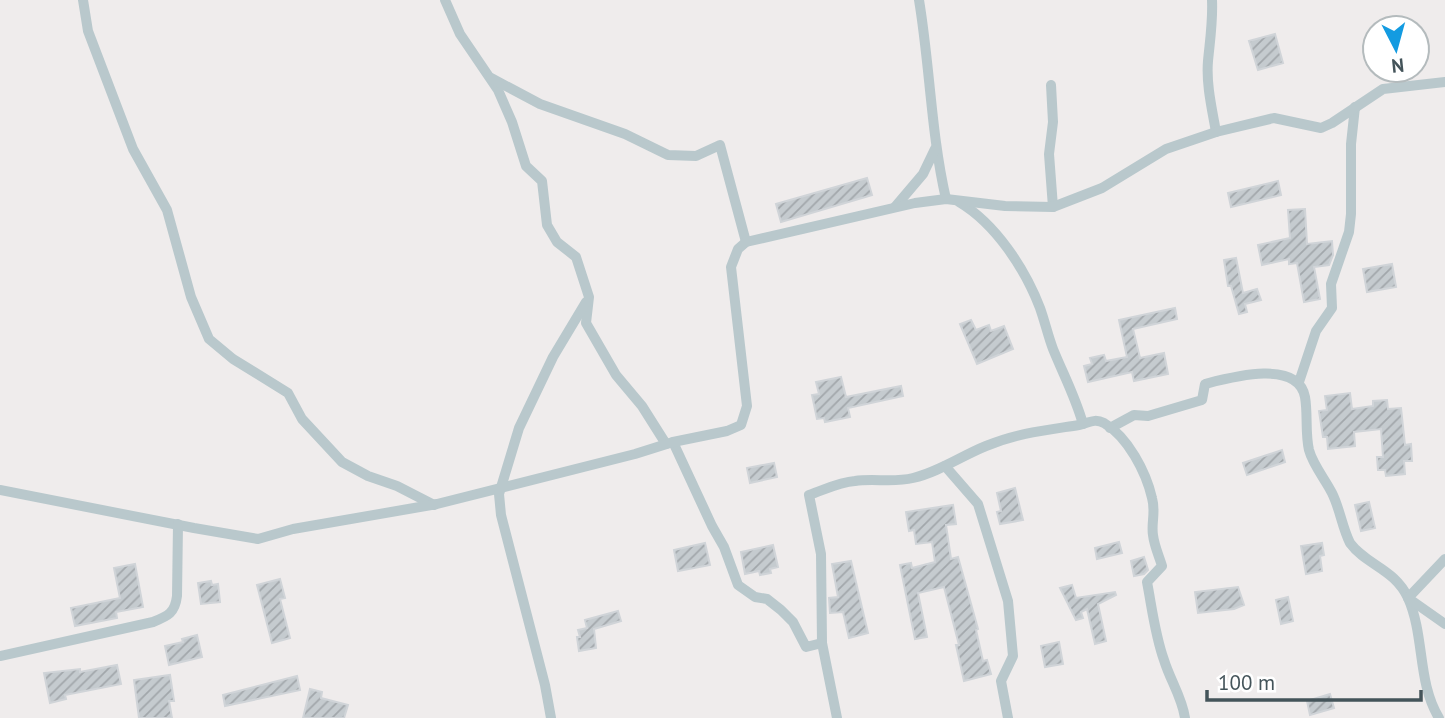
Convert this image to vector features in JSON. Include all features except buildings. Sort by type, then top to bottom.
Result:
[{"type":"street","points":[[83,0],[88,31],[133,149],[167,210],[191,297],[209,339],[233,359],[288,393],[302,419],[342,462],[434,505]]},
{"type":"street","points":[[445,0],[460,34],[498,90],[526,166],[542,181],[547,225],[557,242],[576,257],[589,297],[586,323],[616,375],[670,443],[724,548],[738,585],[755,597],[767,599],[782,610],[793,622],[806,647],[822,643]]},
{"type":"street","points":[[919,0],[928,57],[938,166],[951,200],[987,223],[1025,277],[1062,371],[1075,396],[1083,424]]},
{"type":"street","points":[[1212,0],[1212,40],[1208,75],[1216,132]]},
{"type":"street","points":[[488,77],[540,104],[625,134],[668,155],[696,156],[720,145],[746,242]]},
{"type":"street","points":[[0,489],[258,539],[293,529],[434,505],[670,443],[727,431],[741,425],[747,403],[733,306],[731,267],[733,257],[746,242],[894,208],[951,200],[1005,206],[1053,207],[1102,188],[1166,149],[1216,132],[1274,118],[1321,128],[1383,89],[1445,82]]},
{"type":"street","points":[[1051,85],[1053,122],[1049,154],[1053,207]]},
{"type":"street","points":[[1299,382],[1316,331],[1332,308],[1331,284],[1349,232],[1351,144],[1356,107]]},
{"type":"street","points":[[894,208],[923,174],[936,146]]},
{"type":"street","points":[[551,718],[501,515],[501,488],[519,428],[553,357],[589,297]]},
{"type":"street","points":[[1110,428],[1134,415],[1149,416],[1202,400],[1205,384],[1274,373],[1292,377],[1299,382],[1305,395],[1309,449],[1332,494],[1350,543],[1355,550],[1391,575],[1408,598],[1445,624]]},
{"type":"street","points":[[837,718],[822,643],[821,554],[809,495],[855,481],[893,482],[913,478],[945,466],[986,445],[1027,432],[1083,424],[1092,420],[1110,428],[1133,454],[1153,500],[1155,517],[1152,533],[1162,566],[1147,582],[1158,642],[1183,703],[1185,718]]},
{"type":"street","points":[[945,466],[978,505],[1006,593],[1013,656],[1001,681],[1008,718]]},
{"type":"street","points":[[0,656],[153,622],[172,613],[176,607],[177,596],[178,524]]},
{"type":"street","points":[[1408,598],[1445,559]]},
{"type":"street","points":[[1408,598],[1416,623],[1429,698],[1438,715]]}]
